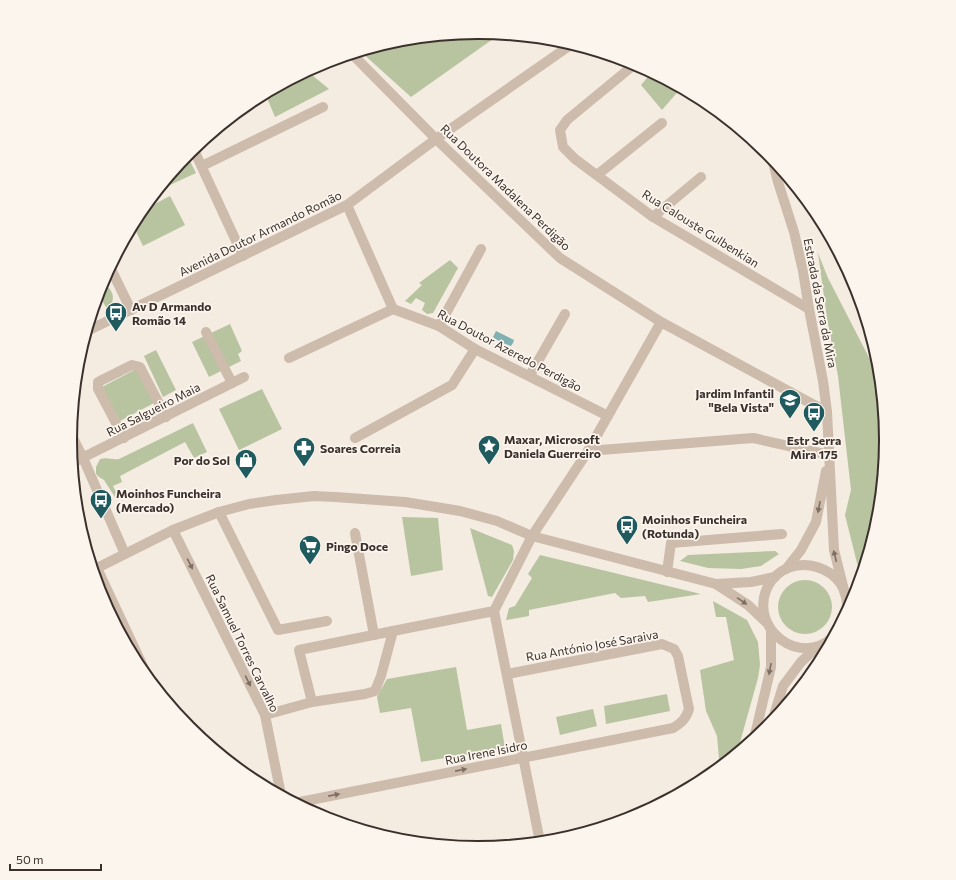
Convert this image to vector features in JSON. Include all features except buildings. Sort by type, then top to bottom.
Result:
[{"type":"street","name":"Avenida Doutor Armando Romão","points":[[93,328],[347,205],[436,139],[565,49]]},
{"type":"street","name":"Rua Doutora Madalena Perdigão","points":[[356,58],[436,139],[560,258],[661,322],[827,412]]},
{"type":"street","name":"Rua Calouste Gulbenkian","points":[[629,69],[567,120],[560,130],[564,147],[575,159],[653,217],[809,309]]},
{"type":"street","points":[[202,166],[323,107]]},
{"type":"street","points":[[597,175],[662,123]]},
{"type":"street","points":[[196,154],[243,256]]},
{"type":"street","name":"Estrada da Serra da Mira","points":[[775,172],[794,232],[803,271],[823,382],[827,412],[829,455]]},
{"type":"street","points":[[653,217],[701,177]]},
{"type":"street","points":[[289,358],[393,309],[347,205]]},
{"type":"street","points":[[439,326],[481,249]]},
{"type":"street","points":[[113,274],[132,310]]},
{"type":"street","name":"Rua Doutor Azeredo Perdigão","points":[[393,309],[439,326],[475,349],[530,375],[608,416]]},
{"type":"street","points":[[530,375],[565,314]]},
{"type":"street","points":[[536,837],[507,674],[494,611],[532,536],[588,451],[661,322]]},
{"type":"street","points":[[206,332],[232,383]]},
{"type":"street","points":[[355,438],[452,385],[475,349]]},
{"type":"street","points":[[124,438],[98,389],[98,382],[132,365],[140,367],[166,417]]},
{"type":"street","name":"Rua Salgueiro Maia","points":[[78,460],[244,377]]},
{"type":"street","points":[[588,451],[753,438],[829,455]]},
{"type":"street","points":[[77,446],[126,554]]},
{"type":"street","points":[[756,729],[771,667],[769,626],[763,610],[764,598],[768,587],[775,577],[786,569],[801,550],[816,522],[829,455]]},
{"type":"street","points":[[829,455],[834,550],[846,599]]},
{"type":"street","points":[[98,568],[173,530],[219,512],[249,504],[314,496],[405,502],[460,511],[497,521],[532,536],[716,584],[751,582],[775,577]]},
{"type":"street","points":[[219,512],[278,630],[327,621]]},
{"type":"street","name":"Rua Samuel Torres Carvalho","points":[[173,530],[266,715],[280,789]]},
{"type":"street","points":[[354,533],[374,635]]},
{"type":"street","points":[[667,572],[671,543],[782,534]]},
{"type":"street","points":[[786,569],[800,565],[814,565],[828,571],[838,581],[845,594]]},
{"type":"street","points":[[716,584],[748,605],[769,626],[781,641],[792,646],[804,648],[817,647]]},
{"type":"street","points":[[115,609],[122,625]]},
{"type":"street","points":[[312,702],[299,650],[494,611]]},
{"type":"street","points":[[266,715],[312,702],[365,694],[375,691],[381,676],[393,631]]},
{"type":"street","name":"Rua António José Saraiva","points":[[507,674],[662,644],[674,649],[678,656],[689,709],[687,717],[681,723]]},
{"type":"street","points":[[777,707],[783,686],[801,662],[817,647],[823,644]]},
{"type":"street","name":"Rua Irene Isidro","points":[[304,801],[673,728],[681,723]]},
{"type":"green space","points":[[492,40],[411,97],[365,56],[426,42]]},
{"type":"green space","points":[[312,75],[329,89],[275,117],[268,99],[301,80]]},
{"type":"green space","points":[[648,77],[677,92],[662,110],[641,85]]},
{"type":"green space","points":[[190,161],[196,173],[169,185]]},
{"type":"green space","points":[[170,196],[185,225],[143,246],[136,231],[154,204]]},
{"type":"green space","points":[[818,253],[828,278],[871,361],[876,388],[879,440],[876,492],[859,567],[845,515],[851,490],[838,376],[827,318]]},
{"type":"green space","points":[[450,260],[458,268],[433,313],[427,314],[422,310],[425,303],[416,298],[411,304],[405,301],[422,285],[419,283]]},
{"type":"green space","points":[[108,288],[112,293],[113,299],[107,309],[102,301]]},
{"type":"green space","points":[[230,324],[242,351],[238,354],[241,361],[209,377],[192,342]]},
{"type":"green space","points":[[156,350],[176,390],[163,397],[144,356]]},
{"type":"green space","points":[[136,369],[154,403],[120,421],[102,387]]},
{"type":"green space","points":[[262,389],[282,429],[239,450],[219,409]]},
{"type":"green space","points":[[193,423],[207,452],[194,458],[185,442],[120,476],[122,482],[113,486],[118,496],[115,497],[104,480],[96,474],[96,467],[100,459],[119,459]]},
{"type":"green space","points":[[402,517],[438,518],[443,570],[411,576]]},
{"type":"green space","points":[[470,528],[512,545],[514,551],[513,560],[492,597],[488,596]]},
{"type":"green space","points":[[775,551],[779,554],[761,566],[741,569],[708,568],[680,561],[688,555]]},
{"type":"green space","points":[[540,555],[701,594],[648,602],[645,596],[621,598],[615,593],[529,610],[529,616],[506,620],[509,608],[515,606],[532,578],[528,574]]},
{"type":"green space","points":[[805,580],[815,582],[824,588],[830,597],[832,607],[830,617],[824,626],[815,632],[805,634],[795,632],[786,626],[780,617],[778,607],[780,597],[786,588],[795,582]]},
{"type":"green space","points":[[713,601],[747,620],[758,642],[760,665],[758,678],[740,743],[719,759],[717,736],[706,711],[700,670],[734,660],[726,617],[716,617]]},
{"type":"green space","points":[[456,667],[467,730],[501,724],[505,748],[421,762],[411,708],[380,713],[377,697],[387,679]]},
{"type":"green space","points":[[667,694],[670,711],[606,724],[604,706]]},
{"type":"green space","points":[[593,709],[597,726],[560,735],[556,717]]},
{"type":"water","points":[[496,331],[514,340],[511,346],[493,337]]},
{"type":"place","name":"Av D Armando Romão 14","points":[[116,332]]},
{"type":"place","name":"Jardim Infantil \"Bela Vista\"","points":[[790,420]]},
{"type":"place","name":"Estr Serra Mira 175","points":[[814,432]]},
{"type":"place","name":"Maxar, Microsoft Daniela Guerreiro","points":[[489,466]]},
{"type":"place","name":"Soares Correia","points":[[304,468]]},
{"type":"place","name":"Por do Sol","points":[[246,480]]},
{"type":"place","name":"Moinhos Funcheira (Mercado)","points":[[101,520]]},
{"type":"place","name":"Moinhos Funcheira (Rotunda)","points":[[627,546]]},
{"type":"place","name":"Pingo Doce","points":[[310,566]]}]
